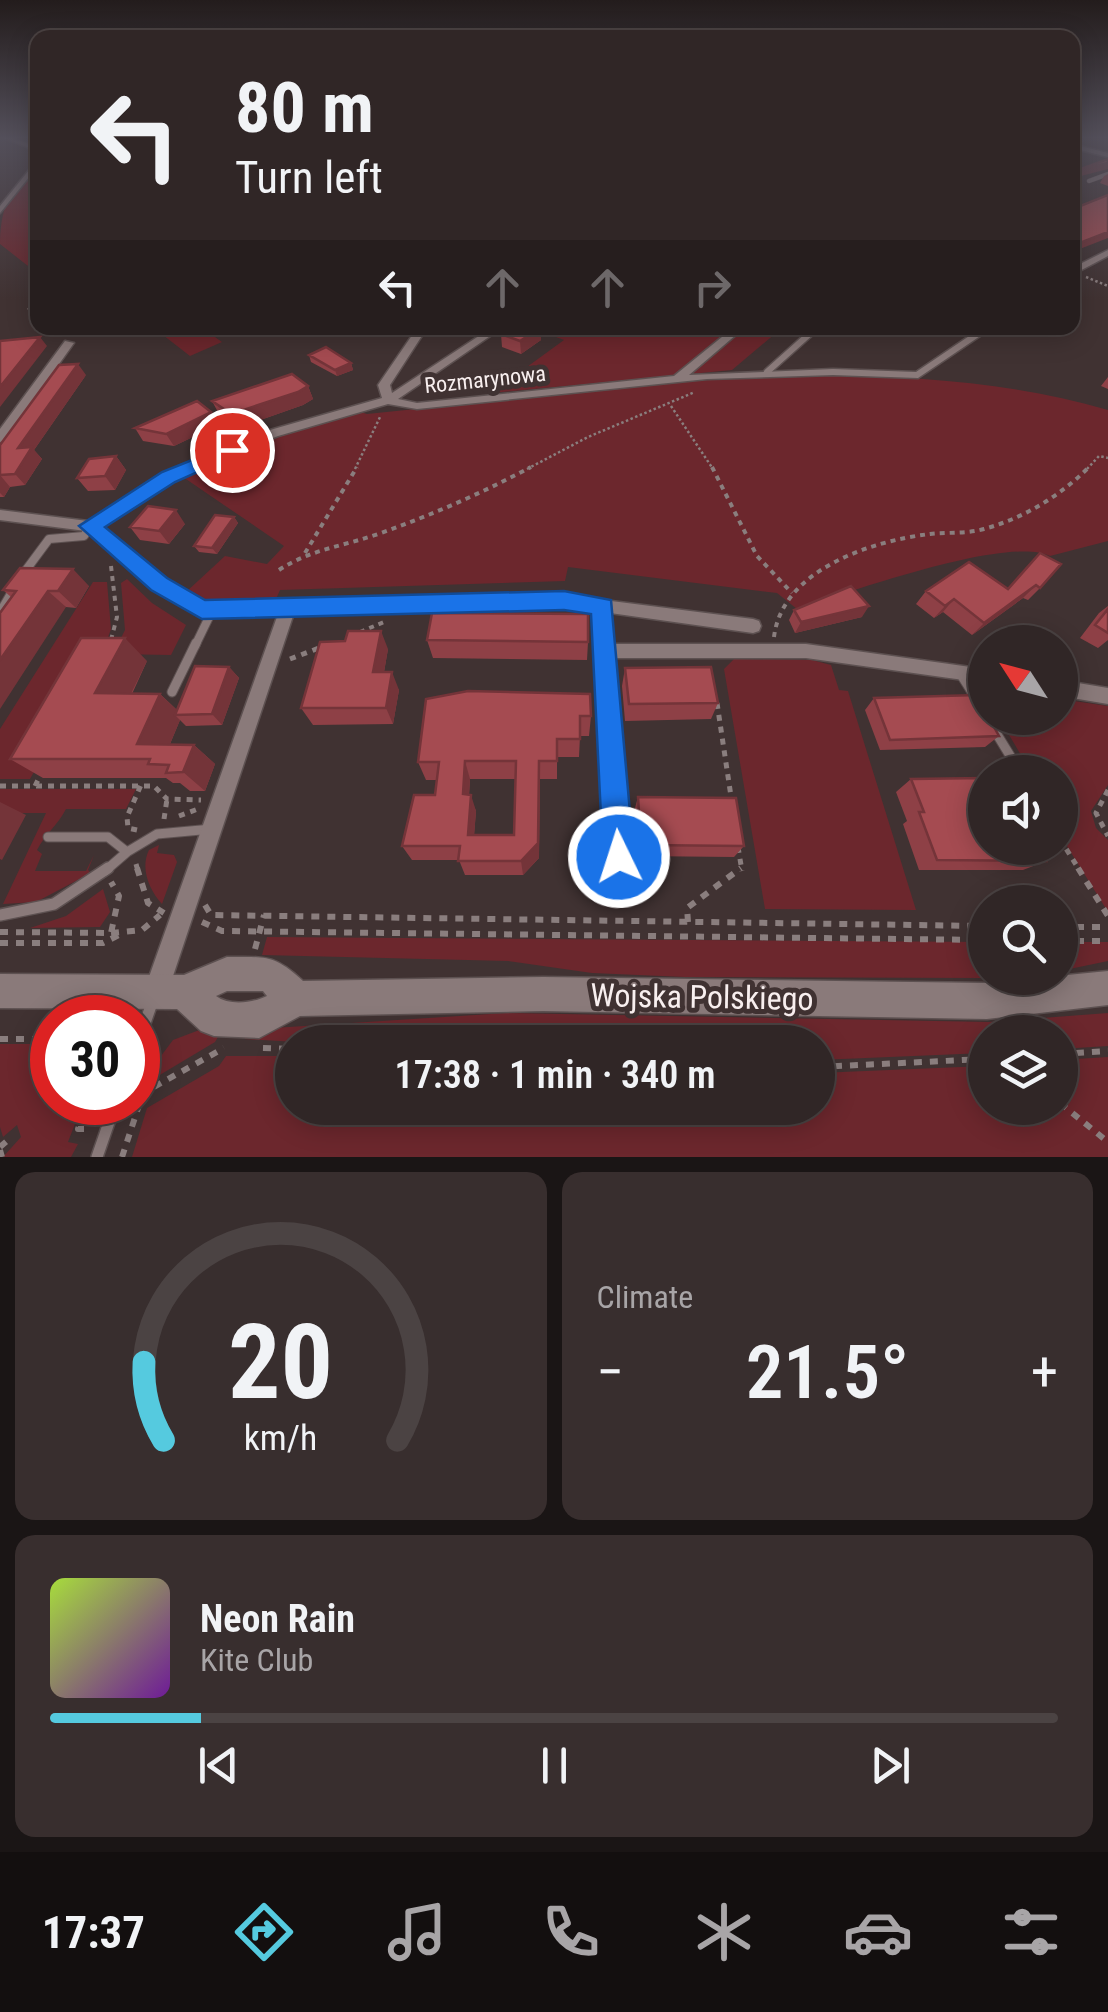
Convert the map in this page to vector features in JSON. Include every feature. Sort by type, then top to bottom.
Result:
[{"type":"main road","name":"Wojska Polskiego","points":[[170,991],[214,1018],[260,1020],[296,1000],[543,994],[986,1001],[1108,988]]},
{"type":"main road","points":[[0,991],[170,991]]},
{"type":"street","points":[[0,211],[15,191]]},
{"type":"street","points":[[1080,268],[1108,253]]},
{"type":"street","points":[[416,335],[402,351],[384,385],[388,400],[486,335]]},
{"type":"street","points":[[678,378],[730,335]]},
{"type":"street","name":"Rozmarynowa","points":[[87,531],[194,465],[274,434],[388,400],[417,406],[767,372],[918,375],[977,335]]},
{"type":"street","points":[[0,438],[69,343]]},
{"type":"street","points":[[0,515],[87,531],[190,605],[212,610],[564,601],[753,626]]},
{"type":"street","points":[[602,607],[619,857]]},
{"type":"street","points":[[170,991],[212,829],[287,610]]},
{"type":"street","points":[[606,651],[806,651],[968,673]]},
{"type":"street","points":[[1078,691],[1108,696]]},
{"type":"lane","points":[[767,372],[808,335]]},
{"type":"lane","points":[[0,612],[49,540],[87,531]]},
{"type":"lane","points":[[172,692],[212,610]]},
{"type":"lane","points":[[960,672],[968,686]]},
{"type":"lane","points":[[0,915],[23,914],[67,901],[127,852],[156,834],[212,829]]},
{"type":"lane","points":[[48,837],[108,837],[127,852]]},
{"type":"lane","points":[[160,1007],[170,991]]},
{"type":"lane","points":[[97,1157],[108,1125]]},
{"type":"path","points":[[1080,275],[1108,286]]},
{"type":"path","points":[[280,570],[305,553],[375,536],[465,502],[588,437],[695,392],[704,376]]},
{"type":"path","points":[[305,553],[358,465],[388,400]]},
{"type":"path","points":[[669,404],[691,429],[757,556],[792,593]]},
{"type":"path","points":[[774,638],[772,623],[792,593],[820,568],[924,535],[979,530],[1038,508],[1084,475],[1100,456],[1108,458]]},
{"type":"path","points":[[87,531],[112,567],[116,628],[110,643]]},
{"type":"path","points":[[352,635],[386,622],[394,606]]},
{"type":"path","points":[[268,668],[336,642]]},
{"type":"path","points":[[715,692],[734,818]]},
{"type":"path","points":[[34,786],[43,770]]},
{"type":"path","points":[[0,786],[156,786],[167,799],[206,800],[192,812],[156,821]]},
{"type":"path","points":[[141,786],[126,825],[132,830],[142,828]]},
{"type":"path","points":[[1108,790],[1096,810],[1099,826],[1108,836]]},
{"type":"path","points":[[164,819],[167,799]]},
{"type":"path","points":[[688,922],[687,908],[742,872],[737,836]]},
{"type":"path","points":[[127,852],[139,869],[148,903],[165,914]]},
{"type":"path","points":[[1076,865],[1108,916]]},
{"type":"path","points":[[111,882],[119,896],[111,933]]},
{"type":"path","points":[[0,932],[142,930],[165,914],[169,897]]},
{"type":"path","points":[[202,902],[212,914],[968,926]]},
{"type":"path","points":[[254,954],[264,915]]},
{"type":"path","points":[[196,919],[222,931],[968,940]]},
{"type":"path","points":[[1078,927],[1108,926]]},
{"type":"path","points":[[0,943],[104,944],[123,933]]},
{"type":"path","points":[[1078,941],[1108,941]]},
{"type":"path","points":[[0,1039],[30,1039]]},
{"type":"path","points":[[122,1157],[143,1093],[214,1050],[228,1047]]},
{"type":"path","points":[[245,1047],[275,1048]]},
{"type":"path","points":[[1078,1053],[1108,1051]]},
{"type":"path","points":[[835,1067],[968,1061]]},
{"type":"path","points":[[1078,1118],[1108,1142]]},
{"type":"path","points":[[79,1125],[78,1129],[84,1129]]},
{"type":"shaded area","points":[[30,191],[30,268],[0,244],[12,192]]},
{"type":"shaded area","points":[[163,335],[212,335],[222,342],[190,356]]},
{"type":"shaded area","points":[[551,335],[774,335],[732,370],[491,393],[564,340]]},
{"type":"shaded area","points":[[827,375],[969,383],[1039,393],[1108,410],[1108,541],[1050,556],[1000,553],[965,559],[797,609],[777,593],[568,567],[565,581],[280,590],[276,599],[198,600],[185,593],[225,556],[267,564],[284,546],[183,477],[168,477],[350,409],[367,414],[687,381]]},
{"type":"shaded area","points":[[127,579],[152,603],[186,625],[171,655],[113,654],[125,630],[121,583]]},
{"type":"shaded area","points":[[93,582],[107,582],[111,629],[104,649],[30,779],[0,779],[0,729]]},
{"type":"shaded area","points":[[734,659],[812,660],[831,665],[839,690],[848,691],[916,910],[765,909],[724,669]]},
{"type":"shaded area","points":[[1078,702],[1108,706],[1108,785],[1091,811],[1096,828],[1108,840],[1108,912],[1078,864],[1078,755],[1021,755],[1009,735],[1078,735]]},
{"type":"shaded area","points":[[0,789],[136,789],[126,809],[66,809],[37,850],[42,854],[35,871],[86,871],[94,855],[88,870],[91,873],[36,902],[3,904],[46,813],[0,813]]},
{"type":"shaded area","points":[[159,845],[157,853],[174,855],[177,862],[162,904],[146,871],[149,850]]},
{"type":"shaded area","points":[[103,889],[110,912],[100,927],[30,928],[66,916]]},
{"type":"shaded area","points":[[267,937],[968,942],[968,978],[685,977],[592,973],[508,961],[262,955]]},
{"type":"shaded area","points":[[1078,942],[1108,942],[1108,961],[1078,967]]},
{"type":"shaded area","points":[[506,1013],[968,1022],[968,1054],[835,1059],[835,1025],[320,1025]]},
{"type":"shaded area","points":[[1108,1013],[1108,1046],[1078,1048],[1078,1015]]},
{"type":"shaded area","points":[[275,1028],[275,1041],[245,1039],[243,1030]]},
{"type":"shaded area","points":[[202,1029],[222,1030],[215,1042],[160,1075],[160,1057],[173,1040]]},
{"type":"shaded area","points":[[0,1044],[30,1044],[30,1125],[75,1125],[68,1142],[78,1144],[71,1157],[3,1157],[21,1137],[17,1125],[3,1137]]},
{"type":"shaded area","points":[[226,1056],[275,1056],[275,1125],[835,1125],[835,1072],[968,1067],[968,1125],[1078,1125],[1078,1059],[1108,1057],[1108,1157],[132,1157],[142,1125],[160,1125],[160,1100],[219,1066]]},
{"type":"building","points":[[1108,195],[1108,232],[1080,243],[1080,206]]},
{"type":"building","points":[[504,335],[529,335],[520,341]]},
{"type":"building","points":[[40,337],[0,387],[0,341]]},
{"type":"building","points":[[326,347],[351,363],[335,370],[309,355]]},
{"type":"building","points":[[78,364],[18,448],[32,447],[15,474],[0,475],[0,445],[59,365]]},
{"type":"building","points":[[292,374],[308,386],[243,410],[250,418],[242,421],[212,401]]},
{"type":"building","points":[[197,401],[211,412],[166,434],[135,428]]},
{"type":"building","points":[[116,456],[105,476],[77,478],[89,459]]},
{"type":"building","points":[[148,506],[176,510],[159,531],[130,527]]},
{"type":"building","points":[[215,515],[234,517],[212,548],[194,546]]},
{"type":"building","points":[[1040,553],[1061,564],[1040,588],[1036,585],[984,623],[954,599],[945,606],[926,591],[969,562],[1008,589]]},
{"type":"building","points":[[20,568],[73,569],[58,591],[48,591],[0,660],[0,613],[16,591],[3,590]]},
{"type":"building","points":[[851,586],[869,606],[801,622],[794,610]]},
{"type":"building","points":[[1108,609],[1108,633],[1095,625]]},
{"type":"building","points":[[432,613],[588,614],[588,642],[427,640]]},
{"type":"building","points":[[348,631],[381,631],[373,672],[392,672],[386,708],[301,708],[320,642],[345,641]]},
{"type":"building","points":[[81,638],[125,638],[95,693],[160,694],[137,744],[194,745],[183,772],[166,773],[169,765],[148,764],[150,759],[10,759]]},
{"type":"building","points":[[195,666],[229,667],[212,714],[175,715]]},
{"type":"building","points":[[711,667],[718,703],[629,704],[625,668]]},
{"type":"building","points":[[468,691],[590,694],[591,716],[580,716],[580,739],[557,739],[557,761],[539,761],[538,843],[521,861],[458,861],[460,846],[402,846],[414,795],[435,795],[439,762],[418,762],[426,699]],"holes":[[[465,761],[516,761],[514,835],[468,835],[471,795],[463,794]]]},
{"type":"building","points":[[968,695],[968,735],[999,736],[890,740],[874,698]]},
{"type":"building","points":[[968,778],[968,860],[937,860],[911,779]]},
{"type":"building","points":[[638,797],[736,798],[744,846],[642,845],[634,813],[639,812]]},
{"type":"route","points":[[232,450],[168,477],[90,526],[159,584],[202,610],[564,601],[602,607],[619,857]]}]
